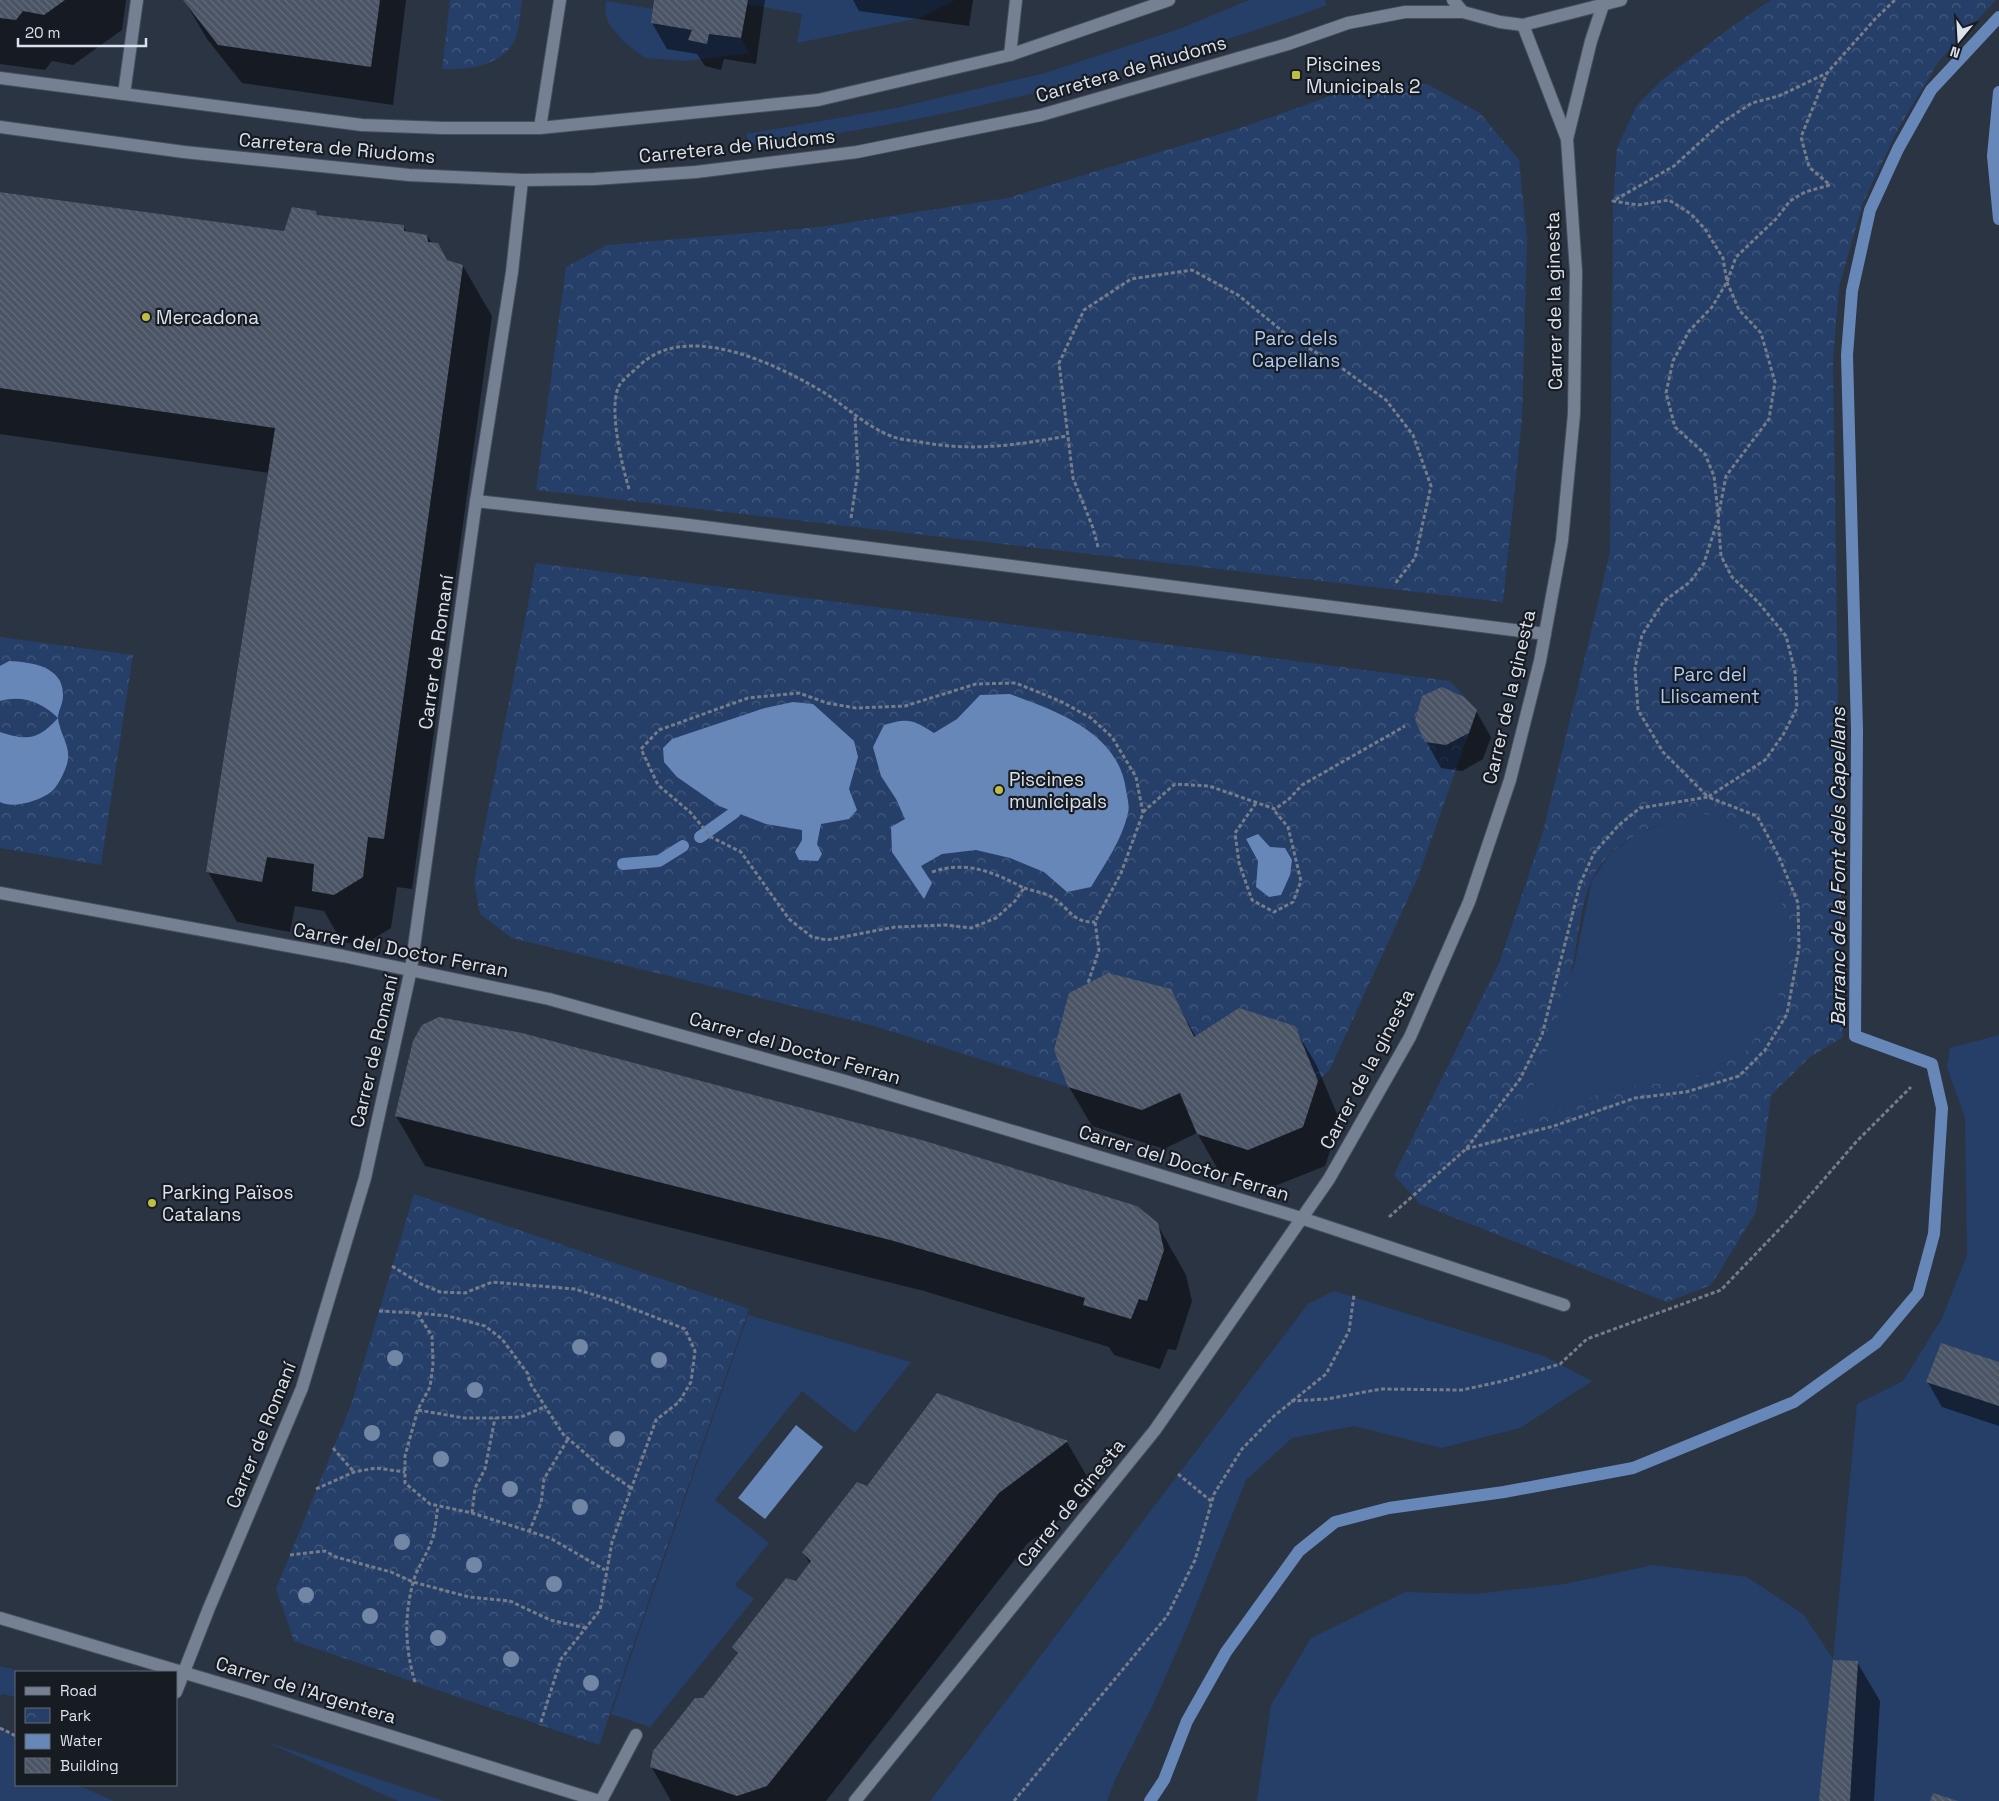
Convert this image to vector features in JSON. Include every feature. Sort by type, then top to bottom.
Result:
[{"type":"street","points":[[124,94],[137,0]]},
{"type":"street","points":[[540,128],[560,0]]},
{"type":"street","points":[[1010,55],[1016,0]]},
{"type":"street","name":"Carretera de Riudoms","points":[[0,78],[362,125],[443,128],[540,128],[818,100],[1010,55],[1169,0]]},
{"type":"street","points":[[1452,0],[1463,12]]},
{"type":"street","name":"Carretera de Riudoms","points":[[0,127],[184,152],[409,175],[522,180],[594,179],[696,172],[857,152],[1041,115],[1288,44],[1348,23],[1405,12],[1463,12],[1500,22],[1523,25],[1621,0]]},
{"type":"street","name":"Carrer de la ginesta","points":[[1567,139],[1591,41],[1603,5]]},
{"type":"street","name":"Carrer de la ginesta","points":[[1301,1218],[1329,1179],[1410,1037],[1469,902],[1510,780],[1545,634],[1562,541],[1574,414],[1576,272],[1567,139],[1523,25]]},
{"type":"street","name":"Carrer de Romaní","points":[[178,1687],[209,1608],[302,1388],[365,1178],[411,969],[476,501],[512,272],[522,180]]},
{"type":"street","points":[[476,501],[645,520],[1545,634]]},
{"type":"street","name":"Carrer del Doctor Ferran","points":[[0,894],[411,969],[549,999],[845,1081],[1301,1218],[1564,1305]]},
{"type":"street","name":"Carrer de Ginesta","points":[[855,1801],[1154,1430],[1301,1218]]},
{"type":"street","name":"Carrer de l'Argentera","points":[[0,1618],[177,1671]]},
{"type":"street","name":"Carrer de l'Argentera","points":[[178,1671],[600,1801]]},
{"type":"street","points":[[600,1801],[636,1735]]},
{"type":"path","points":[[1365,1240],[1466,1148],[1520,1079],[1542,1035],[1580,884],[1594,853],[1619,825],[1640,808],[1708,797],[1765,760],[1783,735],[1796,708],[1795,672],[1786,636],[1758,602],[1732,577],[1721,556],[1714,476],[1705,454],[1675,427],[1666,393],[1672,361],[1689,330],[1712,307],[1727,282],[1736,257],[1776,218],[1790,201],[1804,192],[1830,185],[1809,167],[1801,137],[1827,73],[1876,18],[1895,0]]},
{"type":"path","points":[[1466,1148],[1554,1126],[1635,1098],[1686,1092],[1739,1076],[1764,1050],[1787,1014],[1799,948],[1798,903],[1779,857],[1757,816],[1708,797],[1663,752],[1638,710],[1635,668],[1642,635],[1664,601],[1690,582],[1704,563],[1718,518],[1726,476],[1769,419],[1775,382],[1761,333],[1739,310],[1727,282],[1723,258],[1705,229],[1692,214],[1669,200],[1638,205],[1613,201],[1674,166],[1721,123],[1752,103],[1779,96],[1827,73]]},
{"type":"path","points":[[1106,579],[1093,528],[1073,478],[1058,363],[1084,310],[1131,280],[1192,270],[1238,295],[1286,334],[1343,368],[1386,400],[1413,435],[1431,486],[1415,558],[1373,613]]},
{"type":"path","points":[[645,520],[630,490],[618,450],[616,411],[618,387],[649,356],[689,345],[731,350],[775,368],[819,389],[855,416],[892,437],[951,448],[1010,446],[1067,436]]},
{"type":"path","points":[[846,546],[858,470],[855,416]]},
{"type":"path","points":[[1024,888],[1015,901],[996,918],[970,928],[946,925],[896,927],[827,940],[812,937],[789,919],[741,852],[711,837],[690,812],[658,785],[641,750],[659,730],[748,698],[799,693],[827,702],[856,708],[905,706],[976,684],[1016,683],[1062,702],[1091,718],[1112,737],[1136,777],[1143,813]]},
{"type":"path","points":[[1088,983],[1099,950],[1095,922],[1122,873],[1143,813],[1175,784],[1209,786],[1275,809],[1289,799],[1302,785],[1405,726]]},
{"type":"path","points":[[1256,802],[1235,833],[1239,862],[1252,900],[1274,912],[1293,902],[1301,881],[1288,827],[1272,808]]},
{"type":"path","points":[[932,872],[950,866],[973,868],[998,874],[1024,888],[1054,898],[1069,912],[1084,922],[1095,922]]},
{"type":"path","points":[[1291,1401],[1327,1400],[1381,1389],[1462,1390],[1503,1381],[1560,1364],[1588,1339],[1721,1290],[1793,1215],[1856,1142],[1911,1087]]},
{"type":"path","points":[[392,1266],[440,1292],[465,1293],[492,1282],[575,1289],[611,1300],[685,1329],[695,1351],[691,1382],[679,1402],[656,1420],[631,1488],[612,1542],[600,1610],[560,1659],[540,1725]]},
{"type":"path","points":[[1014,1801],[1167,1616],[1194,1560],[1214,1494],[1242,1449],[1274,1416],[1326,1374],[1349,1331],[1354,1295]]},
{"type":"path","points":[[379,1311],[448,1316],[485,1326],[502,1339],[528,1374],[530,1383],[544,1408],[568,1439],[603,1469],[631,1488]]},
{"type":"path","points":[[417,1313],[432,1336],[433,1365],[430,1387],[418,1410],[405,1456],[405,1483],[430,1504],[472,1513],[550,1538],[606,1570]]},
{"type":"path","points":[[418,1410],[464,1418],[495,1418],[521,1417],[544,1408]]},
{"type":"path","points":[[472,1513],[475,1488],[484,1468],[495,1418]]},
{"type":"path","points":[[529,1532],[541,1502],[544,1479],[568,1439]]},
{"type":"path","points":[[333,1448],[354,1472]]},
{"type":"path","points":[[316,1489],[354,1472],[376,1468],[405,1472]]},
{"type":"path","points":[[1178,1474],[1211,1501]]},
{"type":"path","points":[[415,1682],[409,1662],[406,1631],[413,1582],[432,1540],[438,1506]]},
{"type":"path","points":[[290,1555],[325,1552],[336,1558],[391,1572],[413,1582],[469,1597],[510,1601],[550,1620],[586,1628]]},
{"type":"path","points":[[0,1728],[15,1736]]},
{"type":"green space","points":[[450,0],[522,0],[518,30],[510,48],[493,61],[462,69],[442,69]]},
{"type":"green space","points":[[748,0],[955,0],[920,18],[797,43],[802,14],[747,4]]},
{"type":"green space","points":[[1249,0],[1325,0],[1327,5],[1223,41],[1152,62],[972,107],[898,123],[786,140],[749,144],[746,134],[896,108],[1045,73],[1179,29]]},
{"type":"green space","name":"Parc del Lliscament","points":[[1771,0],[1996,0],[1939,61],[1898,129],[1863,203],[1839,287],[1833,360],[1843,1037],[1810,1057],[1771,1095],[1756,1212],[1711,1285],[1667,1302],[1420,1204],[1394,1175],[1500,961],[1543,832],[1610,552],[1613,201],[1617,148],[1637,105],[1662,80],[1734,25]],"holes":[[[1706,814],[1737,825],[1778,877],[1790,958],[1774,1010],[1744,1054],[1688,1079],[1606,1091],[1565,1108],[1505,1123],[1531,1089],[1544,1059],[1571,971],[1584,902],[1592,879],[1601,864],[1612,852],[1640,833],[1673,821]]]},
{"type":"green space","points":[[606,1],[653,9],[651,23],[692,30],[689,40],[707,44],[709,34],[741,38],[749,53],[686,61],[645,58],[624,42],[609,24],[605,12]]},
{"type":"green space","name":"Parc dels Capellans","points":[[1373,81],[1427,84],[1480,113],[1519,160],[1527,240],[1522,419],[1503,602],[536,490],[566,267],[607,245],[820,227],[1008,198],[1243,127]]},
{"type":"green space","name":"Piscines municipals","points":[[536,563],[1450,681],[1477,710],[1418,877],[1330,1069],[1318,1081],[1303,1127],[1248,1150],[1197,1134],[1179,1093],[1142,1110],[871,1025],[512,938],[480,914],[474,882]]},
{"type":"green space","points":[[0,637],[133,655],[101,865],[0,848]]},
{"type":"green space","points":[[1706,814],[1737,825],[1778,877],[1790,958],[1774,1010],[1744,1054],[1688,1079],[1606,1091],[1565,1108],[1504,1124],[1533,1085],[1575,962],[1592,880],[1610,854],[1635,835],[1678,818]]},
{"type":"green space","points":[[1999,1035],[1999,1801],[1257,1801],[1271,1705],[1311,1638],[1405,1592],[1475,1594],[1565,1584],[1653,1565],[1747,1577],[1803,1614],[1833,1659],[1857,1404],[1903,1381],[1942,1318],[1967,1255],[1965,1118],[1947,1067],[1950,1048]]},
{"type":"green space","points":[[414,1194],[749,1309],[599,1745],[294,1641],[276,1589],[351,1405]]},
{"type":"green space","points":[[1334,1291],[1544,1356],[1592,1381],[1520,1428],[1441,1448],[1354,1426],[1292,1438],[1246,1480],[1189,1623],[1153,1705],[1115,1780],[1107,1801],[930,1801],[1308,1304]]},
{"type":"green space","points":[[748,1315],[911,1362],[855,1433],[802,1391],[715,1500],[769,1543],[735,1585],[754,1599],[650,1727],[611,1714]]},
{"type":"green space","points":[[0,1666],[20,1671],[15,1671],[15,1697],[2,1694],[0,1696]]},
{"type":"green space","points":[[0,1726],[15,1735],[15,1786],[79,1786],[114,1801],[0,1801]]},
{"type":"green space","points":[[264,1741],[444,1801],[398,1801]]},
{"type":"water","points":[[9,661],[45,668],[58,678],[62,686],[63,696],[58,718],[52,712],[31,701],[8,699],[0,701],[0,666]]},
{"type":"water","points":[[1010,694],[1066,717],[1099,739],[1112,753],[1121,770],[1129,804],[1122,833],[1113,852],[1091,887],[1067,892],[1044,872],[1010,858],[976,850],[942,854],[921,866],[932,883],[924,899],[892,852],[891,827],[905,819],[896,799],[881,776],[873,747],[884,725],[899,721],[910,721],[934,733],[957,719],[980,695]]},
{"type":"water","points":[[793,702],[813,704],[854,741],[858,757],[849,789],[857,810],[849,819],[821,824],[817,844],[822,854],[818,861],[799,860],[795,852],[802,840],[802,830],[766,824],[719,806],[677,777],[664,762],[663,748],[672,739],[765,708]]},
{"type":"water","points":[[58,718],[66,744],[68,759],[62,777],[56,786],[46,795],[26,803],[12,805],[0,802],[0,732],[18,737],[32,737],[44,731]]},
{"type":"water","points":[[1258,834],[1270,847],[1285,848],[1292,860],[1290,875],[1281,895],[1269,897],[1256,887],[1258,861],[1246,839]]},
{"type":"water","points":[[796,1425],[823,1447],[765,1519],[738,1498]]},
{"type":"building","points":[[0,0],[65,0],[44,15],[23,11],[16,20],[0,18]]},
{"type":"building","points":[[183,0],[380,0],[371,67],[218,45]]},
{"type":"building","points":[[654,0],[748,0],[741,38],[709,34],[707,44],[688,40],[692,30],[651,23]]},
{"type":"building","points":[[0,192],[284,231],[292,207],[316,211],[317,215],[404,225],[404,231],[427,235],[428,242],[438,243],[447,260],[463,265],[384,839],[368,837],[363,877],[334,895],[312,891],[314,864],[267,857],[262,882],[206,872],[275,428],[0,388]]},
{"type":"building","points":[[1442,687],[1464,697],[1477,710],[1469,733],[1446,745],[1425,742],[1415,720],[1422,696]]},
{"type":"building","points":[[1108,973],[1171,989],[1194,1037],[1239,1008],[1295,1026],[1318,1081],[1303,1127],[1248,1150],[1197,1134],[1180,1093],[1142,1110],[1068,1087],[1054,1050],[1069,993]]},
{"type":"building","points":[[439,1017],[522,1033],[925,1141],[1137,1206],[1158,1223],[1164,1250],[1147,1301],[1139,1299],[1131,1319],[1083,1305],[1085,1298],[894,1241],[395,1116],[413,1041],[422,1025]]},
{"type":"building","points":[[1941,1343],[1999,1362],[1999,1406],[1926,1382]]},
{"type":"building","points":[[937,1393],[1068,1441],[999,1493],[767,1786],[737,1796],[650,1767],[653,1751],[695,1698],[703,1698],[738,1653],[732,1647],[786,1578],[796,1581],[811,1561],[802,1552],[857,1482],[867,1486]]},
{"type":"building","points":[[1833,1660],[1858,1661],[1850,1801],[1819,1801]]},
{"type":"building","points":[[1933,1793],[1958,1801],[1930,1801]]},
{"type":"waterway","name":"Barranc de la Font dels Capellans","points":[[1150,1801],[1164,1780],[1187,1721],[1226,1652],[1299,1551],[1335,1522],[1389,1508],[1504,1492],[1633,1468],[1794,1402],[1876,1343],[1918,1293],[1934,1234],[1942,1108],[1932,1064],[1855,1036],[1857,730],[1847,355],[1852,291],[1870,210],[1898,149],[1931,90],[1999,17]]},
{"type":"waterway","points":[[1999,92],[1993,156],[1999,219]]},
{"type":"waterway","points":[[700,837],[735,812]]},
{"type":"waterway","points":[[623,864],[659,861],[683,846]]},
{"type":"place","name":"Piscines Municipals 2","points":[[1296,75]]},
{"type":"place","name":"Mercadona","points":[[146,317]]},
{"type":"place","name":"Piscines municipals","points":[[999,790]]},
{"type":"place","name":"Parking Països Catalans","points":[[152,1203]]}]
